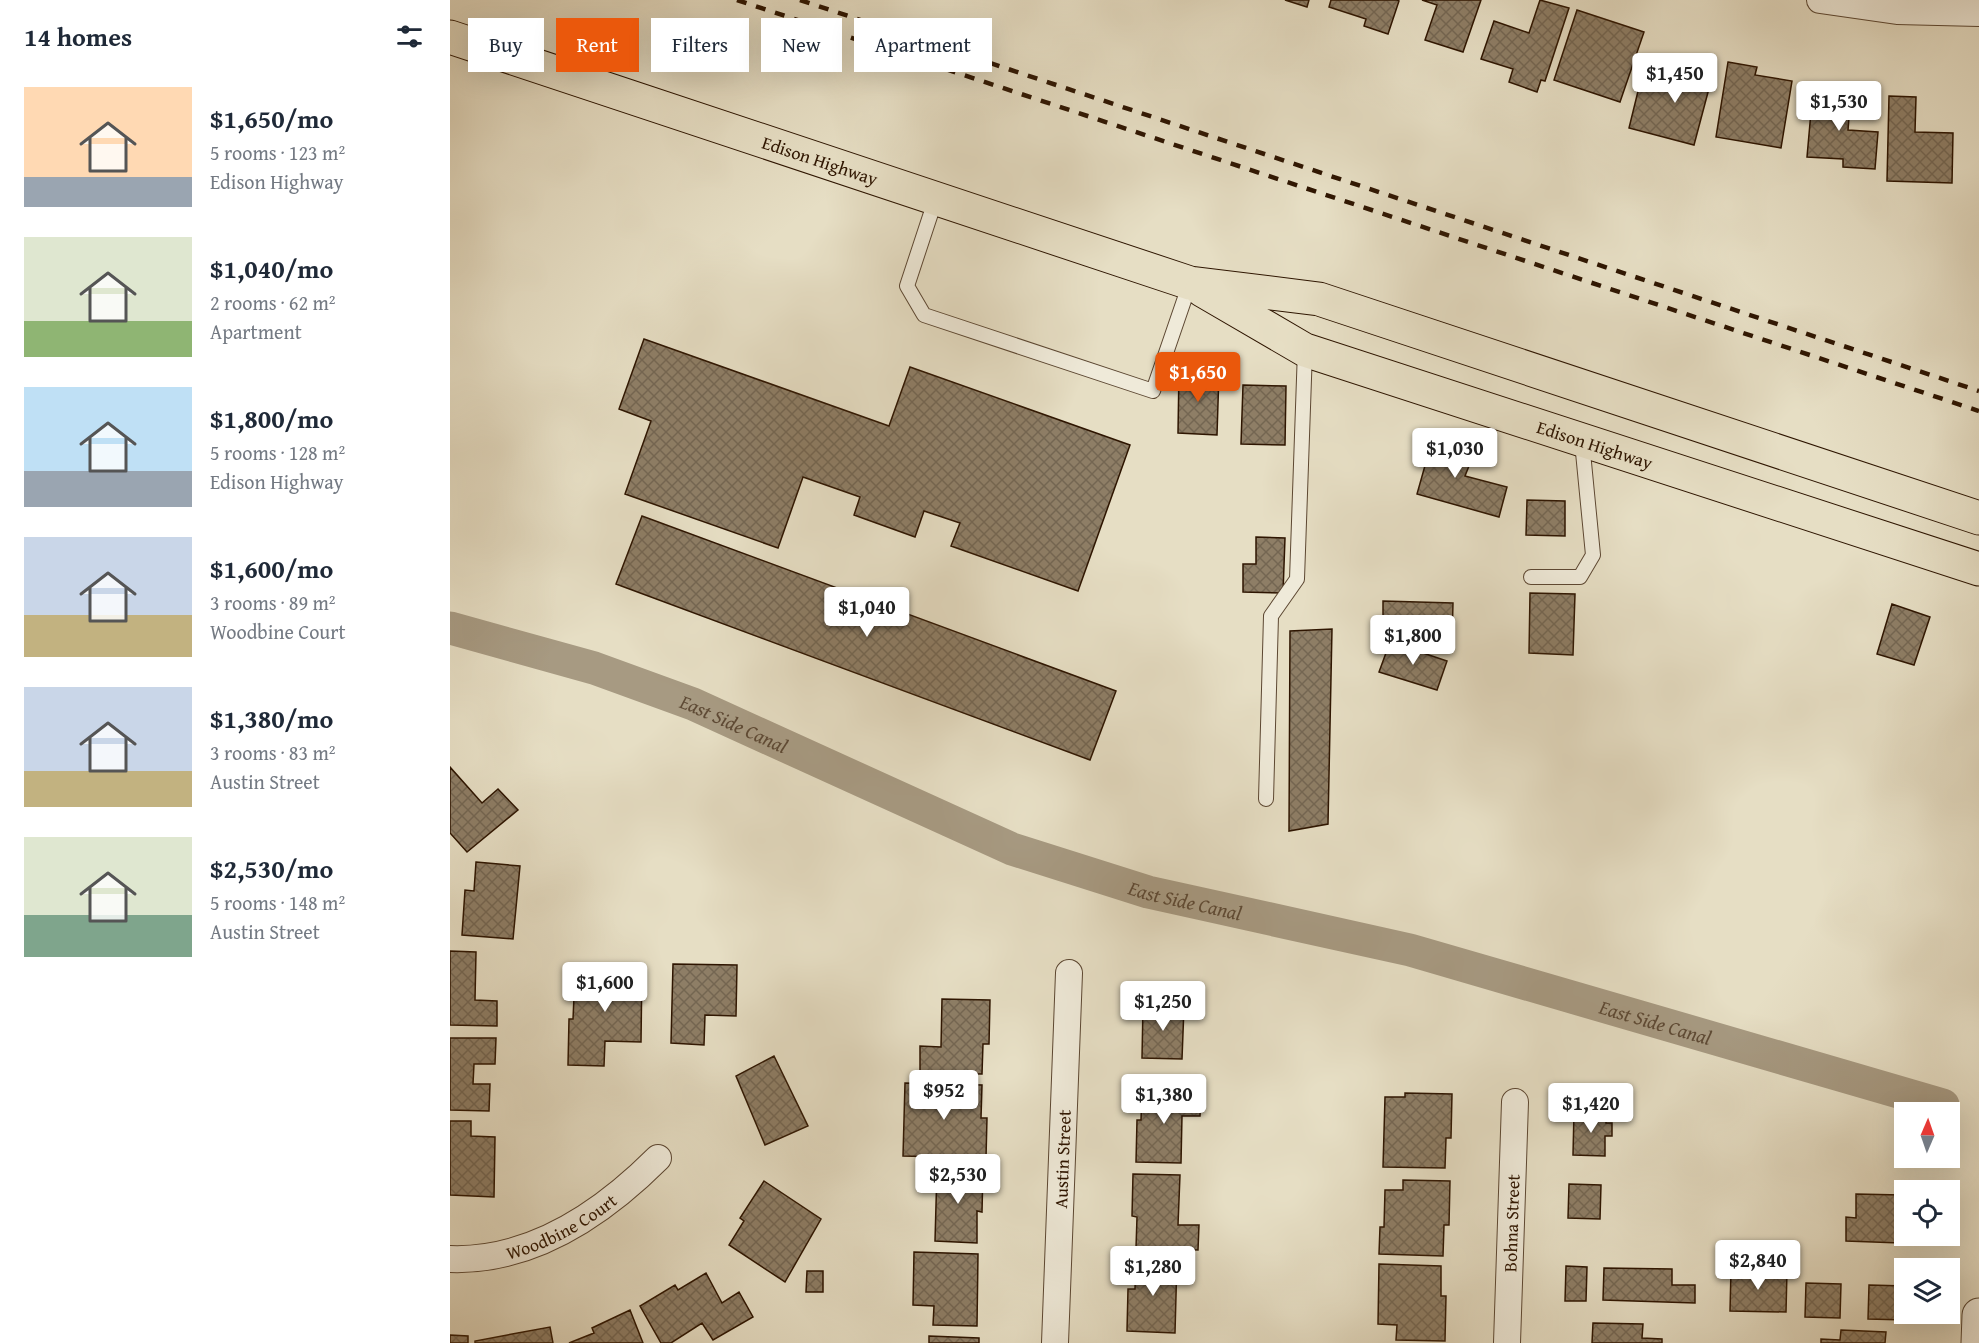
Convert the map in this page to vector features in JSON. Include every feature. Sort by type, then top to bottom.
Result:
[{"type":"main road","name":"Edison Highway","points":[[450,37],[1190,283],[1319,299],[1979,518]]},
{"type":"main road","name":"Edison Highway","points":[[1190,283],[1305,350],[1979,569]]},
{"type":"street","points":[[1820,0],[1897,11],[1979,13]]},
{"type":"street","name":"Austin Street","points":[[1054,1343],[1069,973]]},
{"type":"street","name":"Bohna Street","points":[[1507,1343],[1515,1102]]},
{"type":"street","name":"Woodbine Court","points":[[450,1259],[499,1254],[546,1239],[586,1220],[625,1191],[658,1158]]},
{"type":"street","points":[[1978,1343],[1979,1315]]},
{"type":"lane","points":[[936,198],[907,286],[924,315],[945,323],[1153,391],[1190,283]]},
{"type":"lane","points":[[1266,799],[1271,616],[1297,579],[1305,350]]},
{"type":"lane","points":[[1531,578],[1580,577],[1593,555],[1582,440]]},
{"type":"building","points":[[1285,0],[1309,0],[1307,7]]},
{"type":"building","points":[[1331,0],[1399,1],[1388,34],[1364,26],[1366,19],[1329,7]]},
{"type":"building","points":[[1422,0],[1481,0],[1463,52],[1425,40],[1437,5]]},
{"type":"building","points":[[1540,0],[1569,8],[1545,81],[1541,80],[1537,92],[1509,82],[1513,69],[1481,59],[1494,21],[1529,33]]},
{"type":"building","points":[[1577,10],[1644,32],[1620,102],[1554,80]]},
{"type":"building","points":[[1689,55],[1716,62],[1694,145],[1629,128],[1641,79],[1680,89]]},
{"type":"building","points":[[1728,62],[1757,67],[1755,75],[1792,81],[1781,148],[1716,137]]},
{"type":"building","points":[[1813,89],[1851,92],[1848,130],[1878,132],[1875,169],[1843,167],[1843,159],[1807,157]]},
{"type":"building","points":[[1889,96],[1916,97],[1915,132],[1953,133],[1952,183],[1887,181]]},
{"type":"building","points":[[644,339],[889,426],[910,367],[1130,445],[1078,591],[951,546],[960,523],[924,511],[915,537],[854,515],[860,497],[803,477],[778,548],[625,494],[651,421],[619,409]]},
{"type":"building","points":[[1179,371],[1219,372],[1217,435],[1178,433]]},
{"type":"building","points":[[1243,385],[1286,386],[1285,445],[1241,444]]},
{"type":"building","points":[[1425,429],[1453,437],[1446,459],[1469,466],[1465,476],[1507,487],[1499,517],[1417,494],[1428,455],[1418,452]]},
{"type":"building","points":[[1527,500],[1565,501],[1565,536],[1526,535]]},
{"type":"building","points":[[642,516],[1116,691],[1090,760],[616,584]]},
{"type":"building","points":[[1256,537],[1285,538],[1283,593],[1243,592],[1243,564],[1256,564]]},
{"type":"building","points":[[1530,593],[1575,594],[1573,655],[1529,653]]},
{"type":"building","points":[[1383,601],[1453,603],[1452,642],[1383,640]]},
{"type":"building","points":[[1892,604],[1930,617],[1914,665],[1877,654]]},
{"type":"building","points":[[1332,629],[1328,824],[1289,831],[1290,631]]},
{"type":"building","points":[[1390,642],[1447,661],[1437,690],[1379,672]]},
{"type":"building","points":[[450,767],[482,803],[498,789],[518,810],[467,852],[450,833]]},
{"type":"building","points":[[476,862],[520,866],[513,939],[462,935],[465,890],[474,891]]},
{"type":"building","points":[[450,951],[476,952],[475,1000],[497,1001],[497,1026],[450,1025]]},
{"type":"building","points":[[673,964],[737,965],[736,1016],[705,1015],[704,1045],[671,1043]]},
{"type":"building","points":[[586,966],[642,967],[641,1042],[605,1041],[604,1066],[568,1065],[569,1019],[573,1019],[574,997],[585,997]]},
{"type":"building","points":[[942,999],[990,1000],[989,1044],[983,1044],[982,1074],[920,1073],[920,1046],[941,1047]]},
{"type":"building","points":[[1143,1006],[1184,1007],[1182,1059],[1142,1058]]},
{"type":"building","points":[[450,1038],[496,1038],[495,1064],[474,1064],[473,1084],[490,1084],[489,1111],[450,1110]]},
{"type":"building","points":[[774,1056],[808,1126],[765,1145],[736,1076]]},
{"type":"building","points":[[905,1083],[982,1085],[981,1118],[987,1118],[986,1158],[903,1156]]},
{"type":"building","points":[[1142,1091],[1201,1092],[1200,1116],[1182,1116],[1181,1163],[1136,1162],[1137,1120],[1141,1120]]},
{"type":"building","points":[[1405,1093],[1452,1094],[1451,1138],[1446,1138],[1445,1168],[1383,1167],[1385,1097],[1405,1097]]},
{"type":"building","points":[[1574,1112],[1606,1113],[1606,1123],[1612,1123],[1612,1136],[1605,1136],[1605,1156],[1573,1155]]},
{"type":"building","points":[[450,1121],[471,1121],[471,1136],[495,1137],[494,1197],[450,1195]]},
{"type":"building","points":[[937,1169],[983,1170],[982,1212],[977,1211],[977,1243],[935,1241]]},
{"type":"building","points":[[1133,1174],[1180,1175],[1178,1225],[1199,1225],[1198,1250],[1136,1248],[1137,1217],[1132,1216]]},
{"type":"building","points":[[1403,1180],[1450,1181],[1449,1225],[1444,1225],[1443,1256],[1379,1254],[1380,1227],[1384,1227],[1385,1190],[1403,1190]]},
{"type":"building","points":[[764,1181],[821,1219],[785,1282],[729,1245],[744,1221],[740,1218]]},
{"type":"building","points":[[1569,1184],[1601,1185],[1600,1219],[1568,1218]]},
{"type":"building","points":[[1856,1194],[1894,1195],[1894,1243],[1846,1241],[1846,1217],[1856,1218]]},
{"type":"building","points":[[914,1252],[978,1254],[977,1326],[933,1325],[934,1306],[913,1305]]},
{"type":"building","points":[[1136,1258],[1177,1259],[1175,1333],[1127,1331],[1128,1289],[1135,1289]]},
{"type":"building","points":[[1379,1264],[1441,1266],[1441,1296],[1446,1296],[1445,1341],[1396,1340],[1397,1325],[1378,1324]]},
{"type":"building","points":[[1566,1266],[1587,1267],[1586,1301],[1565,1301]]},
{"type":"building","points":[[1604,1268],[1672,1269],[1672,1285],[1695,1285],[1695,1303],[1603,1300]]},
{"type":"building","points":[[1731,1270],[1787,1271],[1786,1312],[1730,1311]]},
{"type":"building","points":[[807,1271],[823,1271],[823,1292],[806,1292]]},
{"type":"building","points":[[706,1273],[722,1303],[739,1292],[753,1317],[713,1340],[702,1323],[671,1343],[661,1343],[640,1306],[675,1285],[678,1290]]},
{"type":"building","points":[[1806,1283],[1841,1284],[1840,1318],[1805,1317]]},
{"type":"building","points":[[1869,1285],[1894,1286],[1894,1320],[1868,1319]]},
{"type":"building","points":[[630,1310],[643,1343],[569,1343],[594,1333],[592,1328]]},
{"type":"building","points":[[1593,1323],[1643,1324],[1642,1338],[1662,1339],[1662,1343],[1592,1343]]},
{"type":"building","points":[[550,1327],[553,1343],[475,1343],[475,1341]]},
{"type":"building","points":[[1841,1330],[1886,1332],[1885,1343],[1821,1343],[1821,1339],[1840,1340]]},
{"type":"building","points":[[450,1335],[468,1336],[468,1343],[450,1343]]},
{"type":"building","points":[[929,1336],[979,1338],[979,1343],[929,1343]]},
{"type":"waterway","name":"East Side Canal","points":[[450,628],[594,668],[693,704],[1012,849],[1148,892],[1410,950],[1933,1102]]},
{"type":"railway","points":[[737,0],[1979,411]]},
{"type":"railway","points":[[800,0],[1979,391]]}]
